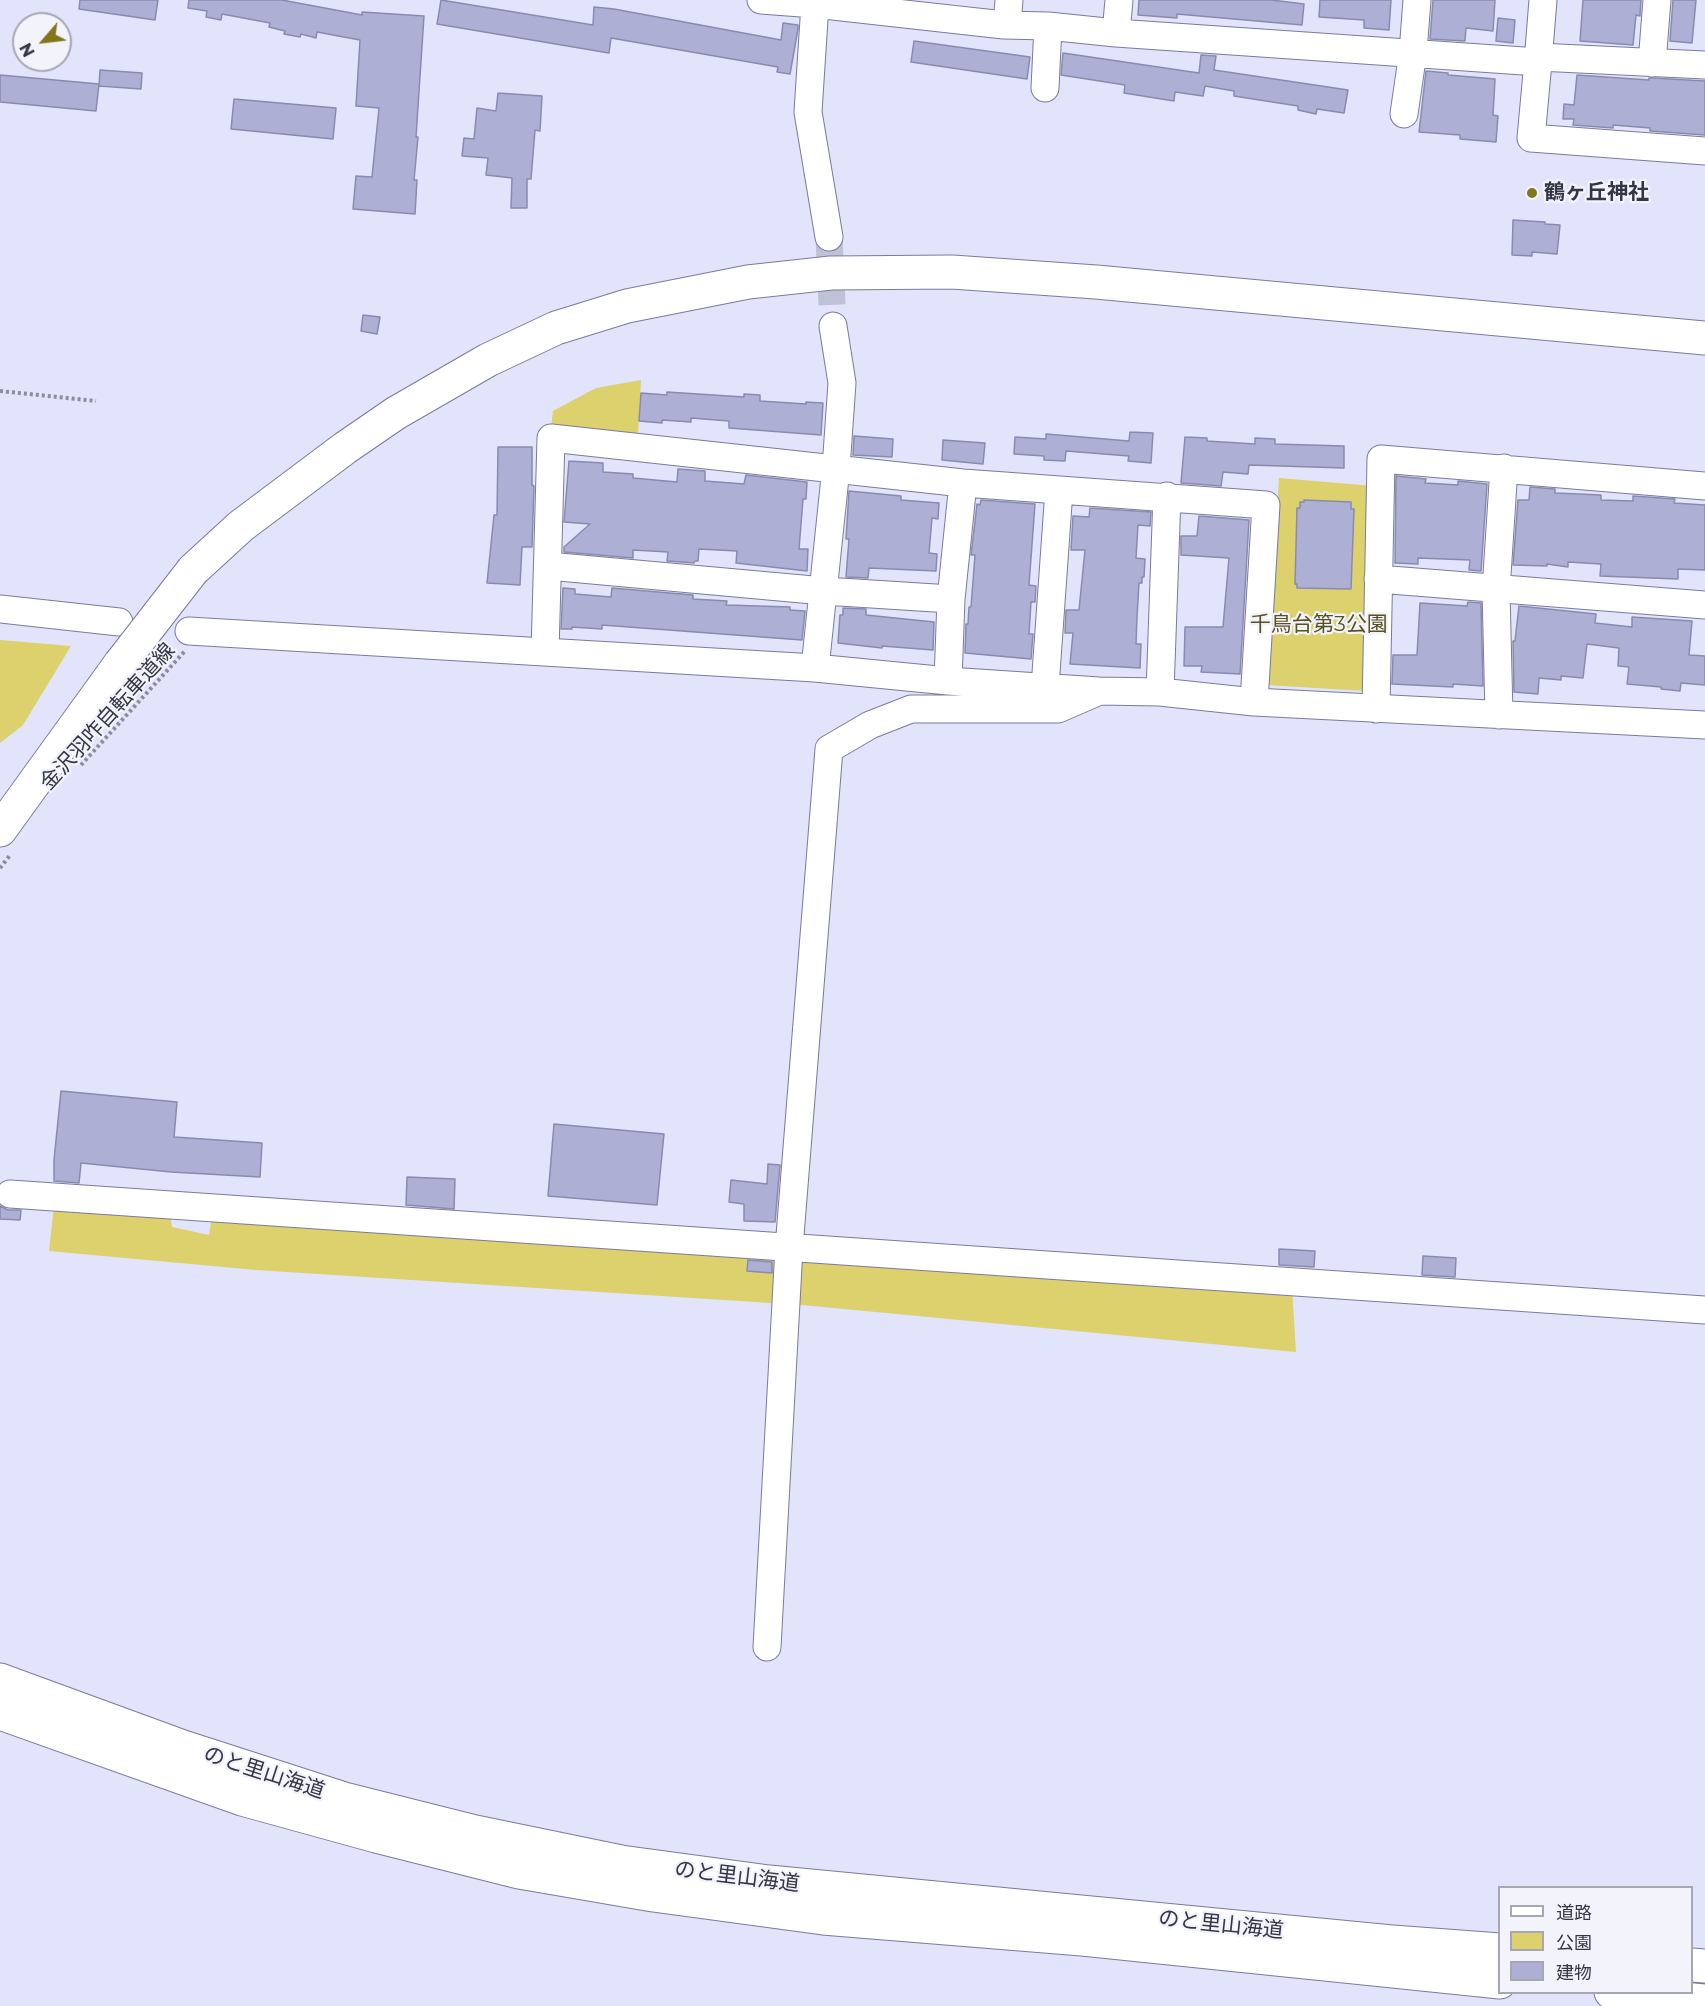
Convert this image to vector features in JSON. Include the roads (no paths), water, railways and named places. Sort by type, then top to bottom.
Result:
[{"type":"highway","points":[[7,840],[120,664],[193,570],[241,526],[396,413],[488,360],[556,328],[627,306],[748,282],[831,273],[952,272],[1096,282],[1705,338]]},
{"type":"highway","name":"のと里山海道","points":[[0,1680],[183,1747],[344,1799],[475,1832],[621,1862],[781,1883],[1380,1941],[1498,1950]]},
{"type":"highway","name":"のと里山海道","points":[[0,1713],[242,1799],[519,1872],[823,1918],[1082,1939],[1498,1983]]},
{"type":"highway","points":[[1632,1994],[1705,2001]]},
{"type":"street","points":[[761,0],[1008,13],[1048,26],[1116,33],[1538,60],[1705,64]]},
{"type":"street","points":[[1116,33],[1119,0]]},
{"type":"street","points":[[1404,114],[1413,52],[1417,0]]},
{"type":"street","points":[[1543,0],[1531,138],[1705,151]]},
{"type":"street","points":[[1652,63],[1657,0]]},
{"type":"street","points":[[816,4],[808,112],[829,237]]},
{"type":"street","points":[[1045,88],[1048,26]]},
{"type":"street","points":[[815,669],[836,468],[842,383],[833,326]]},
{"type":"street","points":[[545,652],[551,438],[963,483],[1167,496],[1266,505],[1254,702]]},
{"type":"street","points":[[1376,709],[1381,459],[1705,486]]},
{"type":"street","points":[[1499,715],[1496,590],[1504,468]]},
{"type":"street","points":[[948,681],[951,599],[963,483]]},
{"type":"street","points":[[1045,687],[1059,490]]},
{"type":"street","points":[[1160,692],[1167,496]]},
{"type":"street","points":[[548,566],[824,591],[951,599]]},
{"type":"street","points":[[1378,579],[1705,605]]},
{"type":"street","points":[[0,609],[119,622]]},
{"type":"street","points":[[188,640],[545,652],[815,669],[1099,691],[1160,692],[1254,702],[1705,724]]},
{"type":"street","points":[[767,1647],[789,1248],[829,749],[870,725],[911,709],[1058,709],[1099,691]]},
{"type":"street","points":[[10,1194],[1705,1310]]},
{"type":"tunnel","points":[[829,237],[833,326]]},
{"type":"place","name":"鶴ヶ丘神社","points":[[1532,193]]},
{"type":"park label","name":"千鳥台第3公園","points":[[1319,625]]}]
